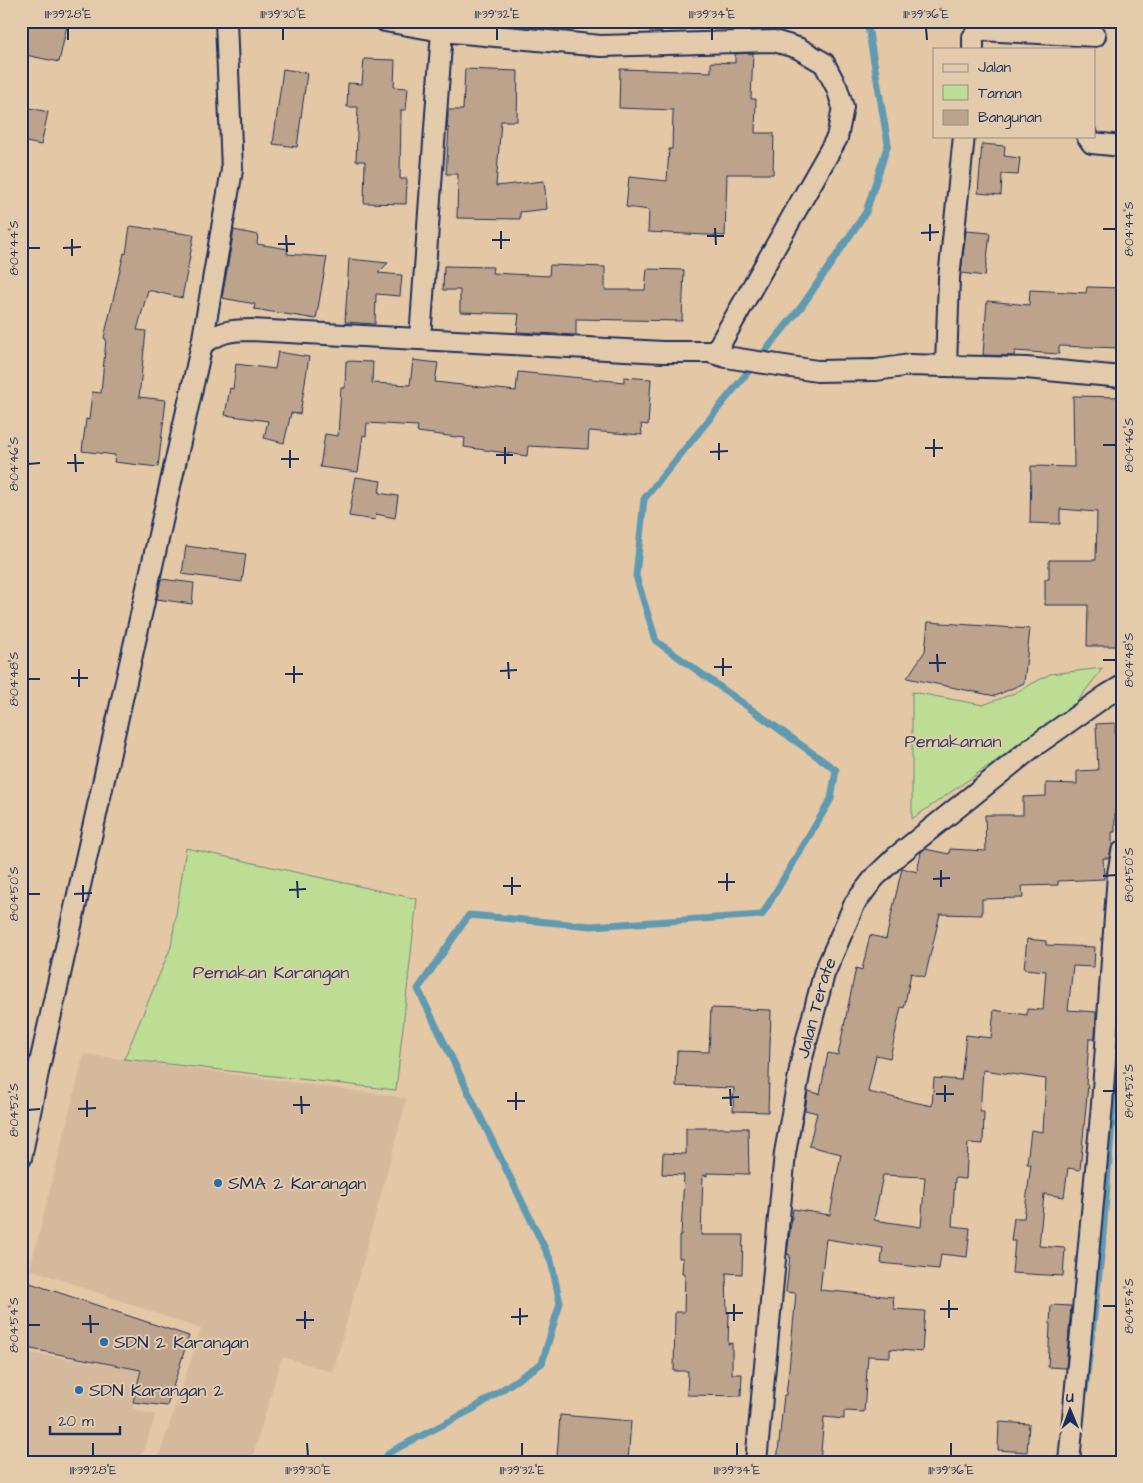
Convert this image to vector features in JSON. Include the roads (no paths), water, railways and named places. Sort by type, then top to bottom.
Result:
[{"type":"street","points":[[21,1158],[40,1062],[202,344],[232,170],[226,21]]},
{"type":"street","points":[[385,21],[442,31],[602,46],[774,42],[798,48],[824,63],[837,88],[843,106],[837,138],[720,355]]},
{"type":"street","points":[[973,48],[973,37],[979,30],[1096,36]]},
{"type":"street","points":[[420,338],[442,31]]},
{"type":"street","points":[[946,366],[949,278],[964,138]]},
{"type":"street","points":[[1088,138],[1092,143],[1122,146]]},
{"type":"street","points":[[202,344],[218,334],[236,330],[420,338],[720,355],[809,370],[876,370],[910,366],[946,366],[1026,368],[1122,377]]},
{"type":"street","name":"Jalan Terate","points":[[756,1462],[785,1153],[802,1058],[824,974],[855,903],[875,877],[897,856],[1033,747],[1106,695],[1122,686]]},
{"type":"street","points":[[1069,1462],[1102,1104],[1118,874],[1122,852]]},
{"type":"waterway","points":[[382,1462],[390,1452],[473,1409],[542,1363],[560,1303],[551,1261],[418,989],[469,915],[591,926],[762,915],[831,799],[836,770],[656,641],[636,576],[644,499],[802,306],[866,212],[888,144],[867,21]]},
{"type":"waterway","points":[[1085,1390],[1102,1248],[1122,992]]},
{"type":"place","name":"SMA 2 Karangan","points":[[218,1183]]},
{"type":"place","name":"SDN 2 Karangan","points":[[104,1342]]},
{"type":"place","name":"SDN Karangan 2","points":[[79,1390]]},
{"type":"park label","name":"Pemakaman","points":[[953,741]]},
{"type":"park label","name":"Pemakan Karangan","points":[[271,972]]}]
